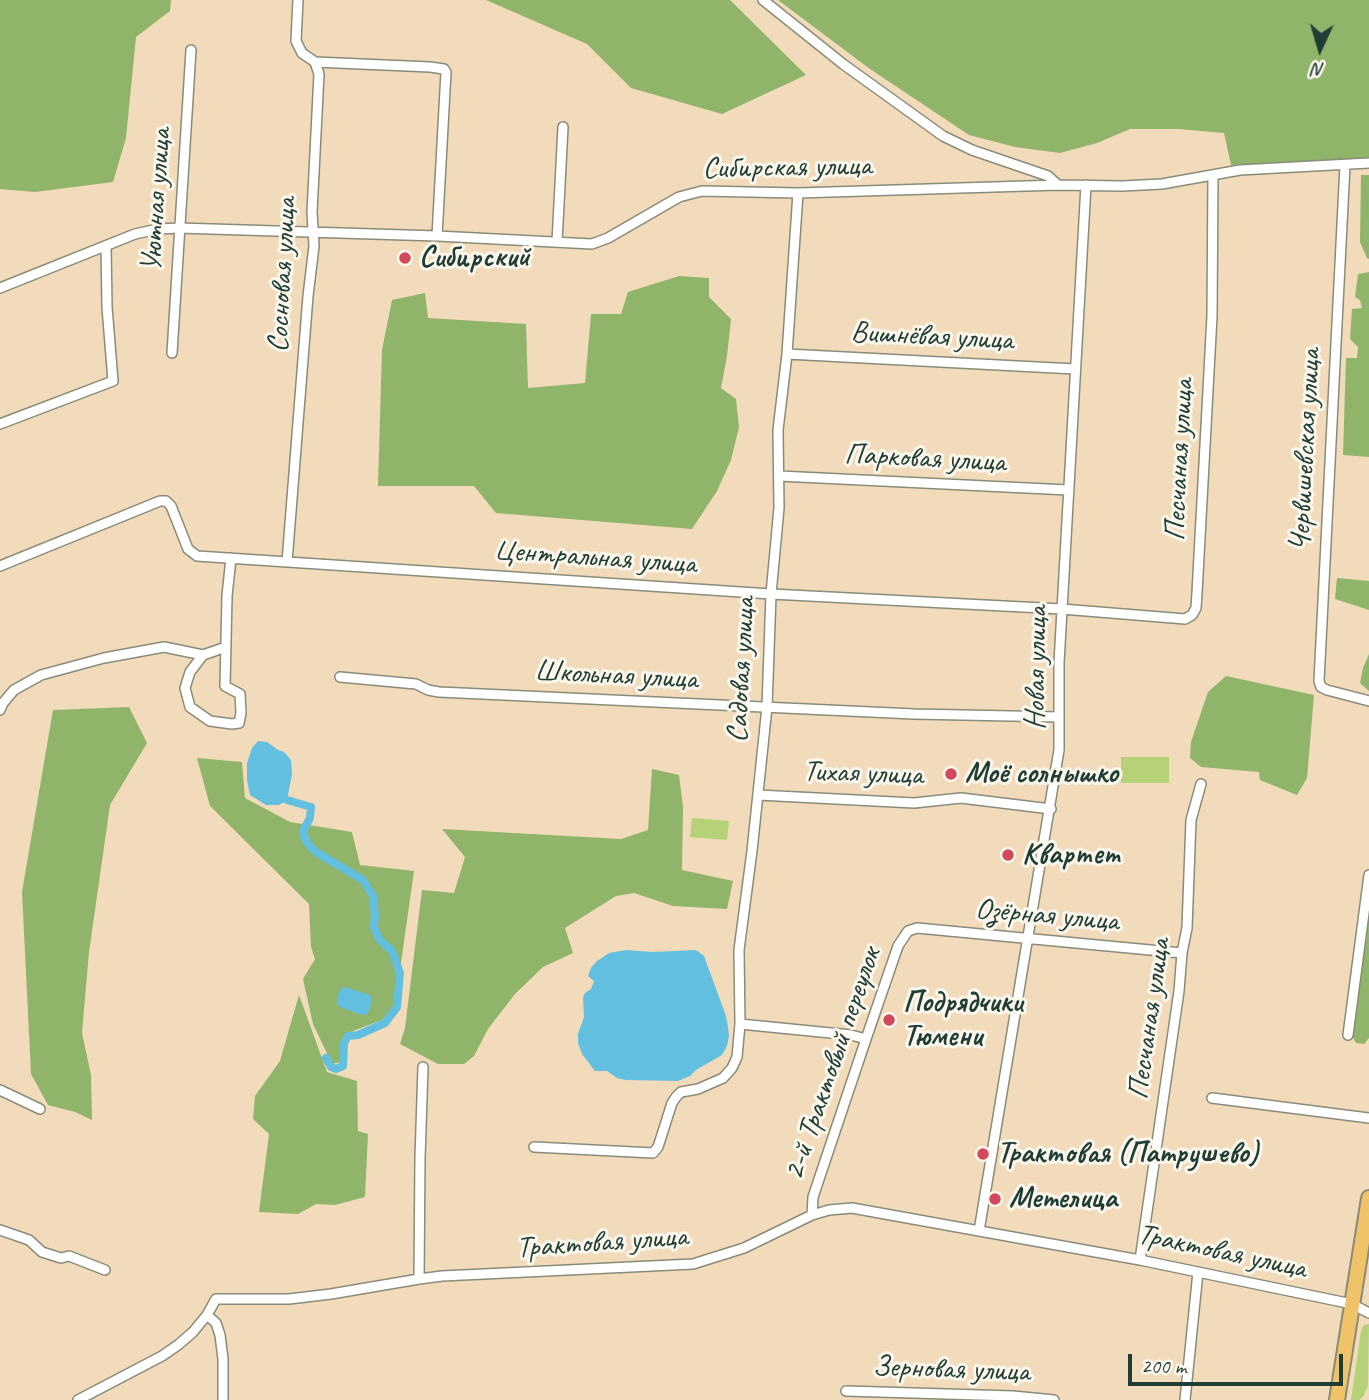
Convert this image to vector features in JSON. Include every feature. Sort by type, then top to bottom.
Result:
[{"type":"highway","points":[[1337,1400],[1369,1198]]},
{"type":"street","points":[[298,0],[296,41],[302,53],[315,62],[430,67],[444,69],[446,72],[437,236]]},
{"type":"street","points":[[763,0],[843,64],[943,136],[972,150],[1048,176],[1058,185]]},
{"type":"street","name":"Уютная улица","points":[[172,353],[191,50]]},
{"type":"street","name":"Сосновая улица","points":[[287,562],[313,254],[312,212],[319,74],[315,62]]},
{"type":"street","points":[[557,242],[563,127]]},
{"type":"street","name":"Сибирская улица","points":[[0,288],[135,234],[158,229],[437,236],[592,244],[608,238],[679,197],[702,191],[798,193],[1058,185],[1122,186],[1162,184],[1240,170],[1369,163]]},
{"type":"street","name":"Червишевская улица","points":[[1345,164],[1319,681],[1321,687],[1327,690],[1369,701]]},
{"type":"street","name":"Песчаная улица","points":[[1062,609],[1185,619],[1192,615],[1196,608],[1212,316],[1213,175]]},
{"type":"street","name":"Новая улица","points":[[979,1231],[1059,750],[1059,663],[1086,185]]},
{"type":"street","name":"Садовая улица","points":[[534,1147],[653,1153],[676,1097],[681,1092],[698,1089],[723,1077],[732,1068],[737,1057],[740,1024],[739,950],[767,707],[771,594],[779,508],[778,430],[787,354],[798,193]]},
{"type":"street","points":[[0,424],[113,381],[107,307],[106,246]]},
{"type":"street","name":"Вишнёвая улица","points":[[787,354],[1075,369]]},
{"type":"street","name":"Парковая улица","points":[[779,476],[1068,490]]},
{"type":"street","name":"Центральная улица","points":[[0,566],[160,500],[171,506],[188,549],[197,556],[771,594],[1062,609]]},
{"type":"street","points":[[203,655],[190,672],[185,688],[190,706],[210,721],[239,723],[242,713],[240,694],[225,686],[231,558]]},
{"type":"street","points":[[0,710],[14,690],[41,675],[104,658],[164,647],[203,655],[226,647]]},
{"type":"street","name":"Школьная улица","points":[[340,677],[416,684],[439,692],[914,714],[1059,717]]},
{"type":"street","name":"Песчаная улица","points":[[1140,1260],[1187,928],[1191,820],[1201,784]]},
{"type":"street","name":"Тихая улица","points":[[758,794],[914,803],[961,798],[1051,809]]},
{"type":"street","points":[[1348,1035],[1369,876]]},
{"type":"street","name":"Озёрная улица","points":[[908,931],[917,928],[1182,953]]},
{"type":"street","name":"2-й Трактовый переулок","points":[[812,1214],[813,1197],[866,1039],[898,946],[908,931]]},
{"type":"street","points":[[740,1024],[851,1035],[866,1039]]},
{"type":"street","points":[[419,1279],[423,1067]]},
{"type":"street","points":[[0,1090],[40,1110]]},
{"type":"street","points":[[1212,1098],[1369,1118]]},
{"type":"street","name":"Трактовая улица","points":[[206,1315],[216,1298],[289,1299],[419,1279],[693,1264],[744,1248],[812,1214],[852,1208],[1140,1260],[1352,1304],[1369,1313]]},
{"type":"street","points":[[0,1230],[29,1240],[42,1252],[61,1258],[69,1256],[105,1270]]},
{"type":"street","points":[[1185,1400],[1198,1272]]},
{"type":"street","points":[[78,1400],[162,1356],[193,1332],[206,1315],[216,1323],[220,1335],[223,1400]]},
{"type":"street","name":"Зерновая улица","points":[[846,1391],[1013,1396],[1054,1400]]},
{"type":"green space","points":[[0,0],[171,0],[170,11],[136,37],[126,138],[113,182],[35,192],[0,189]]},
{"type":"green space","points":[[486,0],[730,0],[806,75],[722,114],[631,88],[587,44]]},
{"type":"green space","points":[[778,0],[1369,0],[1369,160],[1231,165],[1224,133],[1178,129],[1130,129],[1097,143],[1060,153],[1015,147],[969,135],[870,69]]},
{"type":"green space","points":[[1361,175],[1369,175],[1369,259],[1360,242]]},
{"type":"green space","points":[[1369,272],[1369,457],[1343,455],[1346,358],[1357,358],[1358,347],[1350,339],[1352,309],[1362,308],[1360,300],[1355,297],[1358,274]]},
{"type":"green space","points":[[679,276],[709,278],[709,297],[731,319],[721,388],[736,399],[739,427],[731,460],[717,491],[692,529],[496,513],[474,486],[378,486],[382,350],[392,300],[425,293],[428,318],[526,324],[528,388],[585,383],[591,314],[621,314],[628,292]]},
{"type":"green space","points":[[1337,578],[1369,581],[1369,610],[1335,599]]},
{"type":"green space","points":[[1369,654],[1369,691],[1360,683]]},
{"type":"green space","points":[[1226,676],[1314,695],[1307,778],[1297,795],[1260,780],[1259,772],[1201,767],[1190,758],[1191,742],[1208,692]]},
{"type":"green space","points":[[129,707],[147,743],[110,805],[89,952],[82,1033],[91,1075],[92,1120],[48,1105],[31,1074],[22,892],[53,710]]},
{"type":"green space","points":[[1121,757],[1169,757],[1169,783],[1121,783]]},
{"type":"green space","points":[[197,758],[242,762],[245,798],[290,822],[352,832],[360,865],[414,871],[395,1005],[382,1020],[345,1034],[341,1062],[332,1064],[313,1024],[303,979],[315,959],[311,947],[309,904],[210,806]]},
{"type":"green space","points":[[652,769],[679,775],[683,807],[682,870],[733,881],[727,909],[673,906],[634,893],[616,896],[565,928],[573,953],[543,967],[515,994],[488,1029],[474,1056],[464,1064],[438,1064],[400,1044],[405,1028],[422,890],[454,893],[465,857],[442,829],[621,839],[648,830]]},
{"type":"green space","points":[[692,818],[729,821],[727,840],[690,837]]},
{"type":"green space","points":[[1369,898],[1369,1038],[1364,1044],[1356,1043],[1352,1036]]},
{"type":"green space","points":[[299,995],[327,1072],[357,1081],[358,1131],[368,1134],[365,1197],[335,1205],[316,1204],[298,1214],[259,1212],[269,1134],[253,1119],[255,1096],[280,1061]]},
{"type":"green space","points":[[1369,1324],[1368,1386],[1363,1397],[1351,1400],[1361,1331],[1364,1325]]},
{"type":"water","points":[[258,741],[267,742],[284,752],[291,760],[292,774],[287,800],[279,805],[266,805],[250,795],[247,763],[252,748]]},
{"type":"water","points":[[626,950],[696,950],[704,956],[728,1027],[727,1046],[722,1055],[678,1081],[626,1080],[607,1071],[595,1071],[582,1054],[578,1043],[584,1017],[583,997],[594,981],[588,976],[597,961],[609,953]]},
{"type":"water","points":[[345,987],[372,997],[367,1014],[362,1015],[340,1007],[337,1003],[338,995]]},
{"type":"waterway","points":[[287,800],[311,807],[310,818],[304,829],[308,844],[316,852],[363,880],[373,896],[374,928],[380,940],[392,951],[400,973],[397,1007],[385,1023],[358,1035],[348,1036],[344,1043],[343,1066],[336,1069],[331,1067],[326,1058]]},
{"type":"place","name":"Сибирский","points":[[405,258]]},
{"type":"place","name":"Моё солнышко","points":[[951,774]]},
{"type":"place","name":"Квартет","points":[[1008,855]]},
{"type":"place","name":"Подрядчики Тюмени","points":[[889,1020]]},
{"type":"place","name":"Трактовая (Патрушево)","points":[[983,1154]]},
{"type":"place","name":"Метелица","points":[[995,1199]]}]
